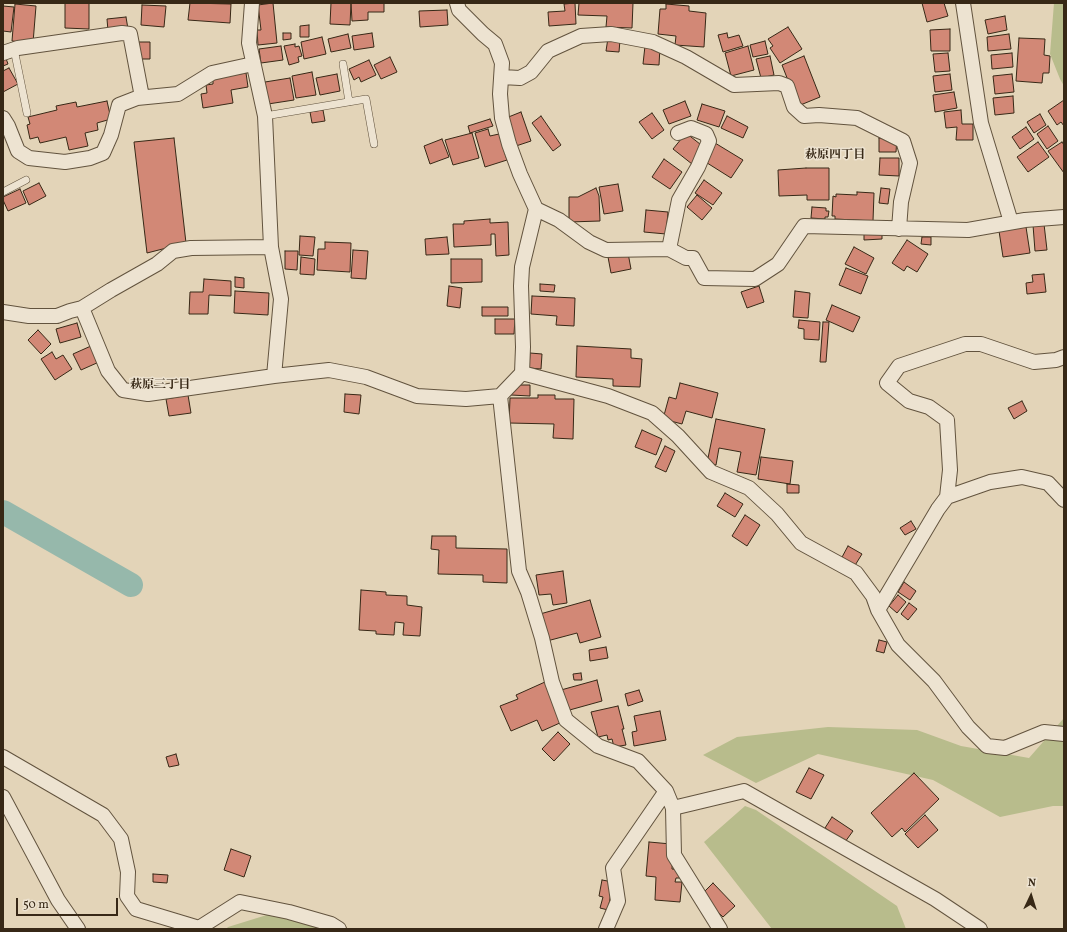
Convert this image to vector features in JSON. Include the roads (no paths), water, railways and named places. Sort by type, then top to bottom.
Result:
[{"type":"street","points":[[252,3],[249,43],[265,116],[271,247],[281,299],[274,376]]},
{"type":"street","points":[[82,308],[108,371],[123,390],[148,394],[274,376],[329,370],[366,377],[417,396],[466,399],[500,396],[522,373],[524,347],[521,286],[522,267],[536,210],[520,174],[509,144],[502,118],[500,94],[502,63],[495,44],[459,10],[457,3]]},
{"type":"street","points":[[963,3],[981,123],[1011,222]]},
{"type":"street","points":[[9,51],[122,33],[130,34],[142,97]]},
{"type":"street","points":[[502,77],[520,78],[530,72],[548,51],[581,36],[612,34],[653,42],[686,57],[734,85],[779,83],[787,86],[794,107],[804,116],[819,115],[857,118],[903,141],[910,163],[901,202],[899,229]]},
{"type":"street","points":[[3,118],[8,126],[18,151],[29,158],[65,162],[90,158],[103,152],[111,136],[119,104],[142,97],[178,94],[212,73],[253,64]]},
{"type":"street","points":[[669,249],[680,200],[710,141],[706,134],[692,128],[678,133]]},
{"type":"street","points":[[536,210],[559,220],[589,242],[606,250],[669,249],[686,258],[693,258],[704,278],[755,279],[778,264],[804,226],[968,230],[1025,220],[1064,217]]},
{"type":"street","points":[[3,312],[29,316],[57,316],[82,308],[157,264],[173,251],[191,248],[271,247]]},
{"type":"street","points":[[878,610],[947,497],[950,470],[947,420],[929,407],[909,401],[887,384],[899,366],[964,344],[981,344],[1034,362],[1056,360],[1064,357]]},
{"type":"street","points":[[522,373],[608,396],[652,413],[678,436],[711,472],[750,488],[777,514],[801,543],[856,573],[873,596],[878,610],[898,645],[934,681],[968,727],[986,746],[1005,748],[1044,732],[1064,734]]},
{"type":"street","points":[[500,396],[519,571],[528,592],[542,638],[552,682],[566,720],[598,746],[638,761],[666,791],[673,808],[674,855],[720,929]]},
{"type":"street","points":[[947,497],[990,482],[1022,477],[1048,483],[1064,500]]},
{"type":"street","points":[[3,757],[103,815],[121,839],[128,872],[127,896],[136,908],[199,928],[240,902],[288,912],[331,924],[339,929]]},
{"type":"street","points":[[606,929],[618,901],[613,868],[666,791]]},
{"type":"street","points":[[673,808],[744,791],[935,899],[980,929]]},
{"type":"street","points":[[3,798],[58,900],[78,929]]},
{"type":"lane","points":[[9,51],[27,113]]},
{"type":"lane","points":[[343,64],[350,102]]},
{"type":"lane","points":[[265,116],[366,99],[374,144]]},
{"type":"lane","points":[[3,192],[26,180]]},
{"type":"waterway","points":[[3,512],[131,585]]},
{"type":"district","name":"萩原四丁目","points":[[835,156]]},
{"type":"district","name":"萩原三丁目","points":[[160,386]]}]
